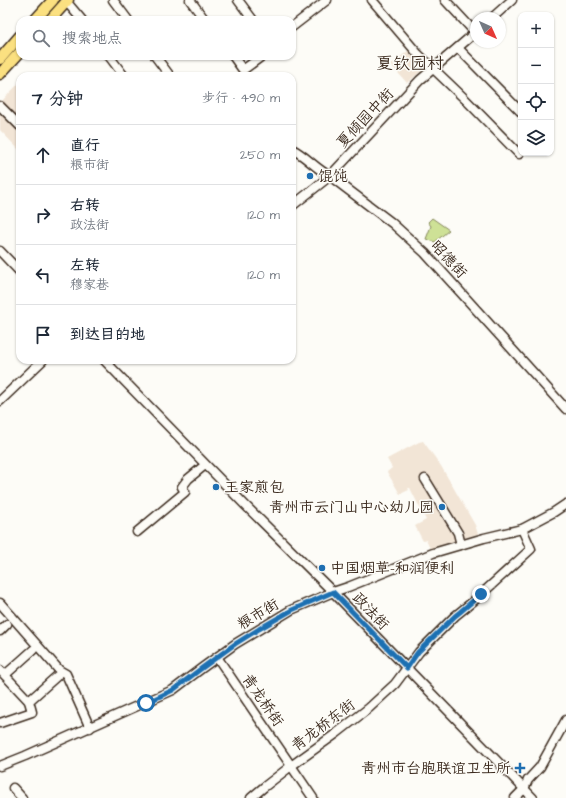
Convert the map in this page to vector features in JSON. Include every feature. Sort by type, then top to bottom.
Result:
[{"type":"main road","points":[[39,16],[53,0]]},
{"type":"main road","points":[[53,16],[66,1]]},
{"type":"main road","points":[[1,54],[16,40]]},
{"type":"main road","points":[[0,74],[16,56]]},
{"type":"street","points":[[113,0],[125,16]]},
{"type":"street","points":[[190,0],[202,16]]},
{"type":"street","points":[[238,0],[250,16]]},
{"type":"street","points":[[296,24],[327,0]]},
{"type":"street","points":[[372,0],[414,49],[518,153]]},
{"type":"street","points":[[446,0],[470,28]]},
{"type":"street","points":[[499,12],[512,0]]},
{"type":"street","points":[[66,1],[79,16]]},
{"type":"street","name":"夏倾园中街","points":[[296,203],[330,176],[420,80],[470,37]]},
{"type":"street","points":[[458,48],[518,109]]},
{"type":"street","points":[[112,60],[121,72]]},
{"type":"street","points":[[158,60],[167,72]]},
{"type":"street","points":[[235,60],[243,70],[257,60]]},
{"type":"street","points":[[0,106],[16,122]]},
{"type":"street","name":"昭德街","points":[[296,151],[392,223],[425,253],[566,409]]},
{"type":"street","points":[[0,251],[16,266]]},
{"type":"street","points":[[0,401],[39,364]]},
{"type":"street","name":"政法街","points":[[108,364],[245,505],[333,592],[533,798]]},
{"type":"street","points":[[137,532],[185,492],[182,487],[188,479],[206,465]]},
{"type":"street","points":[[425,478],[458,533],[461,545]]},
{"type":"street","name":"粮市街","points":[[0,766],[90,728],[173,690],[216,657],[292,610],[333,592],[430,554],[522,529],[566,504]]},
{"type":"street","name":"青龙桥东街","points":[[251,798],[291,766],[370,708],[395,684],[418,652],[455,616],[531,549],[522,529]]},
{"type":"street","points":[[0,603],[59,670],[66,674],[90,728]]},
{"type":"street","points":[[0,631],[8,624]]},
{"type":"street","points":[[0,723],[32,712],[29,701],[3,673],[33,650]]},
{"type":"street","name":"青龙桥街","points":[[216,657],[313,798]]},
{"type":"street","points":[[29,701],[57,676]]},
{"type":"street","points":[[515,798],[524,789],[528,780],[540,767],[566,720]]},
{"type":"street","points":[[13,788],[22,798]]},
{"type":"shaded area","points":[[410,49],[426,67],[407,83],[391,65]]},
{"type":"shaded area","points":[[16,86],[16,147],[0,130],[0,103]]},
{"type":"shaded area","name":"青州市云门山中心幼儿园","points":[[423,441],[441,466],[475,525],[478,534],[442,545],[431,551],[426,540],[423,541],[415,526],[426,520],[410,488],[408,488],[409,490],[400,494],[387,472],[392,468],[387,459]]},
{"type":"green space","points":[[432,218],[449,230],[435,242],[426,239],[431,226],[428,222]]},
{"type":"place","name":"馄饨","points":[[310,176]]},
{"type":"place","name":"王家煎包","points":[[216,487]]},
{"type":"place","name":"青州市云门山中心幼儿园","points":[[442,507]]},
{"type":"place","name":"中国烟草-和润便利","points":[[322,568]]},
{"type":"place","name":"青州市台胞联谊卫生所","points":[[520,768]]},
{"type":"district","name":"夏钦园村","points":[[410,63]]},
{"type":"route","points":[[146,703],[173,690],[235,644],[259,629],[292,610],[333,592],[407,668],[418,652],[455,616],[481,594]]}]
